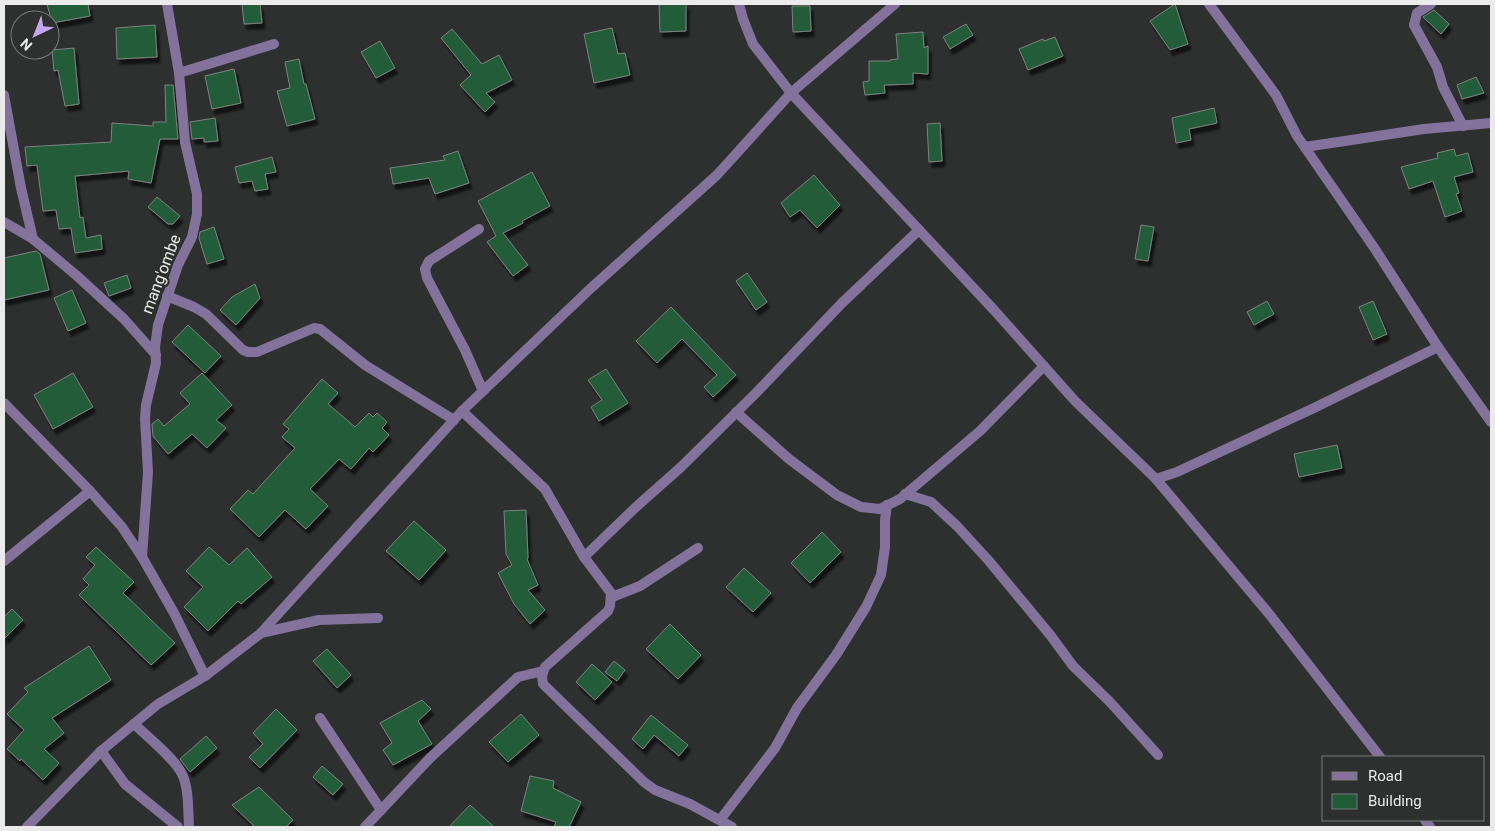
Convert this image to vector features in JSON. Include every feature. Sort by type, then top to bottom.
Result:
[{"type":"street","name":"mang'ombe","points":[[142,557],[148,472],[146,404],[156,355],[155,347],[158,325],[178,265],[192,237],[197,214],[197,194],[185,142],[179,73],[167,4]]},
{"type":"street","points":[[740,4],[743,19],[754,44],[791,93],[994,310],[1075,401],[1156,479],[1270,615],[1379,756]]},
{"type":"street","points":[[27,827],[101,751],[158,704],[205,676],[260,634],[462,411],[590,289],[717,175],[791,93],[895,4]]},
{"type":"street","points":[[1209,4],[1276,95],[1284,108],[1291,126],[1438,347],[1491,422]]},
{"type":"street","points":[[1431,4],[1417,13],[1414,25],[1437,67],[1443,87],[1462,126]]},
{"type":"street","points":[[179,73],[274,44]]},
{"type":"street","points":[[4,95],[5,114],[33,239]]},
{"type":"street","points":[[1305,147],[1424,129],[1491,122]]},
{"type":"street","points":[[4,222],[33,239],[76,276],[124,319],[156,355]]},
{"type":"street","points":[[479,229],[429,261],[425,269],[427,278],[465,350],[483,391]]},
{"type":"street","points":[[584,557],[681,467],[842,303],[919,230]]},
{"type":"street","points":[[167,296],[206,314],[243,350],[248,352],[258,352],[314,328],[320,329],[365,364],[454,420]]},
{"type":"street","points":[[1156,479],[1177,472],[1438,347]]},
{"type":"street","points":[[736,412],[789,460],[837,495],[862,507],[880,509],[900,499],[980,431],[1044,366]]},
{"type":"street","points":[[4,403],[90,491],[122,527],[142,557],[174,613],[205,676]]},
{"type":"street","points":[[462,411],[545,490],[584,557],[611,593],[612,597],[608,611],[543,670],[542,681],[545,686],[644,782],[655,790],[690,804],[732,827]]},
{"type":"street","points":[[4,561],[90,491]]},
{"type":"street","points":[[906,494],[931,502],[957,526],[1052,636],[1073,666],[1110,702],[1158,755]]},
{"type":"street","points":[[720,820],[775,748],[796,708],[836,655],[866,607],[881,575],[885,547],[884,520],[888,505]]},
{"type":"street","points":[[612,597],[640,586],[698,548]]},
{"type":"street","points":[[260,634],[319,620],[378,618]]},
{"type":"street","points":[[365,827],[430,758],[518,677],[543,670]]},
{"type":"street","points":[[320,718],[381,810]]},
{"type":"street","points":[[134,724],[174,762],[182,773],[185,783],[190,827]]},
{"type":"street","points":[[101,751],[125,784],[178,827]]},
{"type":"building","points":[[47,4],[88,4],[90,16],[60,22],[60,10],[49,10]]},
{"type":"building","points":[[242,4],[260,4],[262,23],[244,24]]},
{"type":"building","points":[[659,4],[686,4],[686,31],[660,32]]},
{"type":"building","points":[[1175,4],[1188,44],[1170,50],[1150,21]]},
{"type":"building","points":[[792,6],[810,6],[811,31],[793,32]]},
{"type":"building","points":[[1434,10],[1449,24],[1441,34],[1423,17]]},
{"type":"building","points":[[966,24],[973,35],[950,49],[943,37]]},
{"type":"building","points":[[155,25],[157,57],[117,59],[116,28]]},
{"type":"building","points":[[612,28],[618,54],[625,53],[630,75],[594,83],[584,34]]},
{"type":"building","points":[[452,29],[482,64],[499,55],[512,80],[486,93],[495,102],[485,112],[460,85],[471,75],[441,38]]},
{"type":"building","points":[[923,32],[924,48],[928,46],[928,74],[913,73],[913,84],[884,85],[885,93],[865,95],[863,82],[869,81],[869,61],[898,59],[896,34]]},
{"type":"building","points":[[1055,37],[1063,56],[1028,70],[1019,49],[1043,39],[1044,41]]},
{"type":"building","points":[[380,41],[395,68],[376,78],[361,52]]},
{"type":"building","points":[[74,48],[79,104],[65,106],[58,70],[54,71],[53,60],[60,60],[60,49]]},
{"type":"building","points":[[299,59],[304,84],[306,84],[315,119],[287,126],[277,91],[290,88],[285,62]]},
{"type":"building","points":[[234,69],[241,103],[212,109],[205,76]]},
{"type":"building","points":[[1476,77],[1484,93],[1462,99],[1457,85]]},
{"type":"building","points":[[165,85],[173,85],[178,139],[160,139],[151,183],[128,179],[129,171],[75,176],[80,218],[83,217],[86,238],[101,235],[102,249],[75,253],[71,228],[59,229],[56,210],[43,211],[37,165],[27,166],[25,147],[111,142],[112,123],[153,126],[153,122],[166,122]]},
{"type":"building","points":[[1214,108],[1217,123],[1189,129],[1191,140],[1176,143],[1172,118]]},
{"type":"building","points":[[215,118],[218,141],[204,142],[204,138],[192,139],[190,122]]},
{"type":"building","points":[[940,123],[942,161],[929,162],[927,124]]},
{"type":"building","points":[[1454,149],[1456,156],[1468,153],[1473,172],[1454,177],[1459,193],[1456,194],[1462,211],[1445,217],[1433,181],[1409,189],[1401,167],[1438,158],[1437,153]]},
{"type":"building","points":[[458,151],[469,183],[435,194],[429,178],[393,184],[390,168],[445,160],[443,156]]},
{"type":"building","points":[[272,157],[276,172],[265,174],[268,189],[255,191],[252,181],[239,183],[235,167]]},
{"type":"building","points":[[532,172],[550,206],[503,233],[528,265],[513,276],[487,242],[496,236],[478,201]]},
{"type":"building","points":[[814,175],[840,205],[817,228],[800,210],[790,217],[781,203]]},
{"type":"building","points":[[157,197],[180,216],[173,224],[168,224],[148,207]]},
{"type":"building","points":[[1141,225],[1154,227],[1148,261],[1135,259]]},
{"type":"building","points":[[214,227],[224,259],[207,264],[199,238],[200,232]]},
{"type":"building","points":[[36,251],[40,254],[49,290],[4,300],[4,258]]},
{"type":"building","points":[[747,273],[767,302],[756,310],[736,281]]},
{"type":"building","points":[[127,275],[131,288],[109,296],[104,283]]},
{"type":"building","points":[[255,284],[260,298],[236,325],[220,310],[232,297]]},
{"type":"building","points":[[72,290],[86,323],[68,331],[54,298]]},
{"type":"building","points":[[1267,301],[1274,314],[1254,325],[1247,312]]},
{"type":"building","points":[[1373,301],[1387,334],[1373,340],[1359,307]]},
{"type":"building","points":[[671,307],[736,375],[713,397],[704,387],[717,375],[682,339],[657,363],[636,341]]},
{"type":"building","points":[[188,325],[221,356],[205,373],[172,342]]},
{"type":"building","points":[[606,369],[628,403],[599,421],[591,407],[602,400],[588,380]]},
{"type":"building","points":[[73,373],[93,407],[53,429],[34,395]]},
{"type":"building","points":[[202,373],[232,405],[216,420],[226,428],[207,448],[192,434],[168,454],[153,436],[152,424],[158,419],[164,426],[190,404],[180,393]]},
{"type":"building","points":[[322,379],[338,393],[328,404],[355,427],[369,413],[373,417],[377,413],[387,422],[382,428],[389,435],[373,452],[369,448],[351,469],[339,459],[310,489],[328,506],[306,529],[285,510],[259,537],[230,509],[248,490],[253,494],[295,448],[282,437],[289,429],[283,424]]},
{"type":"building","points":[[1337,445],[1342,468],[1299,477],[1294,454]]},
{"type":"building","points":[[526,510],[527,559],[538,585],[528,590],[545,610],[530,624],[514,604],[498,573],[512,565],[506,554],[504,511]]},
{"type":"building","points":[[414,521],[446,550],[419,580],[386,551]]},
{"type":"building","points":[[822,532],[841,552],[810,583],[791,563]]},
{"type":"building","points":[[96,547],[134,582],[123,593],[175,643],[151,665],[79,595],[89,585],[83,579],[95,565],[86,557]]},
{"type":"building","points":[[209,547],[229,565],[247,548],[272,577],[241,604],[238,601],[208,631],[184,607],[203,587],[186,571]]},
{"type":"building","points":[[744,568],[771,593],[753,612],[726,587]]},
{"type":"building","points":[[12,609],[23,620],[4,639],[4,617]]},
{"type":"building","points":[[670,624],[701,655],[678,679],[646,649]]},
{"type":"building","points":[[89,646],[111,680],[52,718],[64,733],[44,749],[59,763],[43,780],[21,759],[20,761],[7,749],[24,730],[7,714],[28,692],[24,688]]},
{"type":"building","points":[[327,649],[351,675],[337,688],[313,661]]},
{"type":"building","points":[[614,661],[625,670],[617,681],[605,672]]},
{"type":"building","points":[[592,664],[612,682],[595,700],[576,682]]},
{"type":"building","points":[[422,700],[431,709],[418,721],[432,744],[393,765],[383,750],[392,743],[380,723]]},
{"type":"building","points":[[276,709],[297,730],[260,768],[249,757],[263,744],[253,733]]},
{"type":"building","points":[[521,714],[539,735],[508,762],[489,742]]},
{"type":"building","points":[[651,715],[688,745],[679,756],[654,735],[643,749],[632,739]]},
{"type":"building","points":[[206,736],[217,748],[190,772],[180,759]]},
{"type":"building","points":[[322,766],[343,784],[333,795],[313,777]]},
{"type":"building","points":[[530,776],[554,781],[553,788],[581,802],[569,827],[554,827],[556,822],[521,811]]},
{"type":"building","points":[[259,787],[293,820],[286,827],[255,827],[232,805]]},
{"type":"building","points":[[470,805],[494,827],[449,827]]}]
